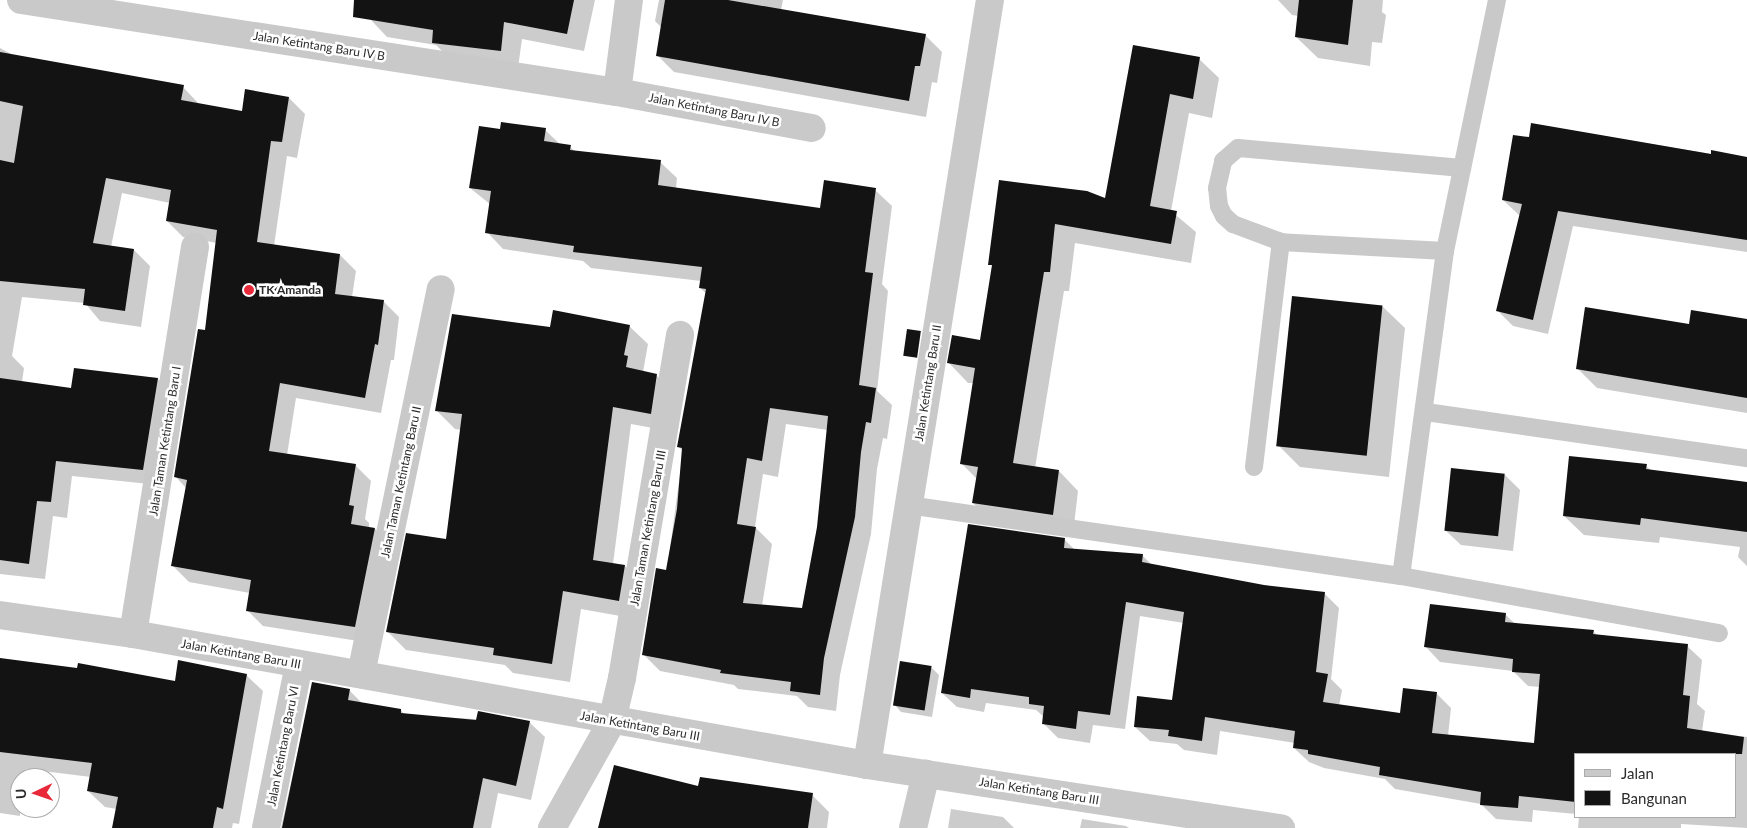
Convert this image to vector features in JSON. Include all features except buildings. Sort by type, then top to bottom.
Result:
[{"type":"street","name":"Jalan Ketintang Baru IV B","points":[[21,0],[617,92],[812,128]]},
{"type":"street","points":[[617,92],[629,0]]},
{"type":"street","name":"Jalan Ketintang Baru II","points":[[867,765],[990,0]]},
{"type":"street","name":"Jalan Taman Ketintang Baru I","points":[[133,634],[195,247]]},
{"type":"street","name":"Jalan Taman Ketintang Baru II","points":[[361,674],[441,289]]},
{"type":"street","name":"Jalan Taman Ketintang Baru III","points":[[612,721],[622,678],[680,335]]},
{"type":"street","name":"Jalan Ketintang Baru III","points":[[0,615],[133,634],[867,765],[1245,825],[1281,828]]},
{"type":"street","name":"Jalan Ketintang Baru VI","points":[[266,828],[299,665]]},
{"type":"street","points":[[552,828],[612,721]]},
{"type":"street","points":[[912,828],[926,774]]},
{"type":"lane","points":[[1402,576],[1426,412],[1445,251],[1497,0]]},
{"type":"lane","points":[[1445,251],[1281,242],[1233,224],[1219,206],[1217,188],[1222,161],[1238,148],[1462,168]]},
{"type":"lane","points":[[1254,467],[1281,242]]},
{"type":"lane","points":[[1426,412],[1747,458]]},
{"type":"lane","points":[[908,505],[1402,576],[1720,633]]},
{"type":"place","name":"TK Amanda","points":[[249,290]]}]
